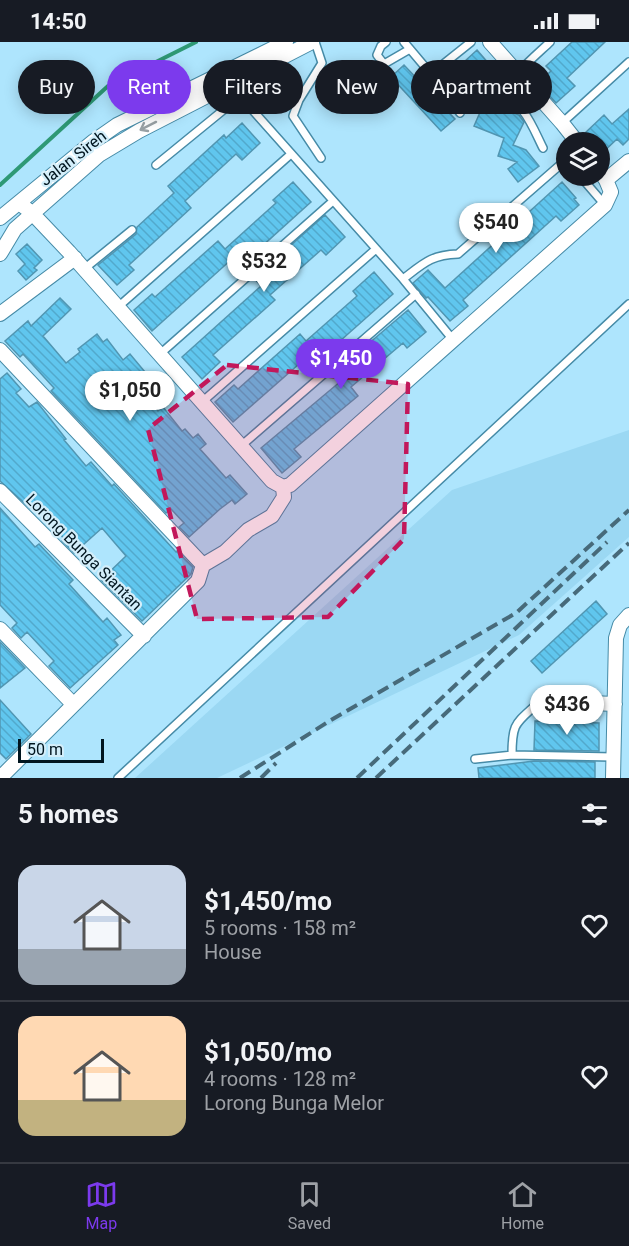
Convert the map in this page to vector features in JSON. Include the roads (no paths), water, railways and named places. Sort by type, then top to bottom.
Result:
[{"type":"street","name":"Jalan Sireh","points":[[0,218],[117,124],[285,42]]},
{"type":"street","name":"Jalan Sireh","points":[[0,254],[15,229],[99,155],[119,142],[314,42]]},
{"type":"street","points":[[490,42],[505,60]]},
{"type":"street","points":[[552,112],[569,132]]},
{"type":"street","points":[[610,171],[629,161]]},
{"type":"street","points":[[19,203],[32,213],[79,264],[272,481],[283,487],[290,485],[605,205],[610,192],[608,186]]},
{"type":"street","points":[[0,314],[79,264]]},
{"type":"street","points":[[0,350],[203,565]]},
{"type":"street","points":[[1,775],[198,581],[203,565],[225,552],[248,530],[272,516],[284,497],[283,487]]},
{"type":"street","name":"Lorong Bunga Siantan","points":[[0,491],[144,636]]},
{"type":"street","points":[[613,778],[616,638],[629,615]]},
{"type":"street","points":[[0,629],[73,704]]},
{"type":"street","points":[[540,701],[615,704]]},
{"type":"lane","points":[[314,42],[322,63],[299,100],[293,116],[321,158]]},
{"type":"lane","points":[[386,42],[381,46],[377,55],[384,64],[410,49]]},
{"type":"lane","points":[[404,42],[419,60]]},
{"type":"lane","points":[[448,60],[471,42]]},
{"type":"lane","points":[[531,60],[550,42]]},
{"type":"lane","points":[[562,123],[629,62]]},
{"type":"lane","points":[[156,165],[232,104],[248,105],[403,279],[454,340]]},
{"type":"lane","points":[[525,114],[543,148]]},
{"type":"lane","points":[[118,307],[291,154]]},
{"type":"lane","points":[[403,279],[427,260],[440,255],[458,254],[556,168]]},
{"type":"lane","points":[[589,186],[605,205]]},
{"type":"lane","points":[[160,354],[333,201]]},
{"type":"lane","points":[[79,264],[132,230]]},
{"type":"lane","points":[[202,402],[376,249]]},
{"type":"lane","points":[[241,446],[416,294]]},
{"type":"lane","points":[[118,778],[629,304]]},
{"type":"lane","points":[[512,755],[512,732],[515,724],[540,701]]},
{"type":"lane","points":[[475,759],[512,755],[613,757]]},
{"type":"waterway","points":[[0,185],[108,86],[196,42]]},
{"type":"railway","points":[[240,778],[331,720],[516,613],[629,510]]},
{"type":"railway","points":[[357,778],[607,542]]},
{"type":"railway","points":[[376,778],[629,543]]},
{"type":"railway","points":[[261,778],[276,763]]}]
